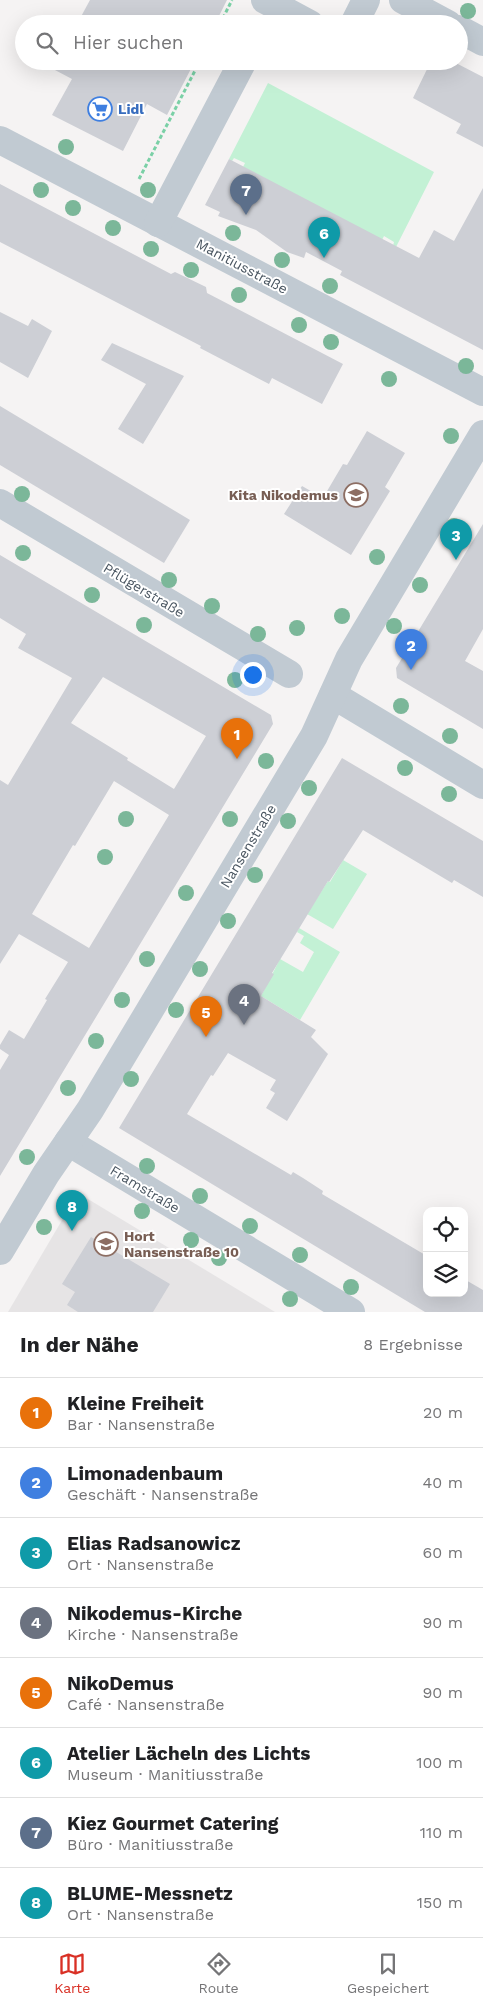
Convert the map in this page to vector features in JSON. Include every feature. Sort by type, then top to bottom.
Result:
[{"type":"street","points":[[358,15],[366,0]]},
{"type":"street","points":[[403,0],[431,15]]},
{"type":"street","points":[[266,9],[284,15]]},
{"type":"street","points":[[468,34],[483,42]]},
{"type":"street","points":[[158,223],[237,70]]},
{"type":"street","name":"Manitiusstraße","points":[[0,140],[483,392]]},
{"type":"street","name":"Nansenstraße","points":[[0,1251],[46,1174],[95,1102],[314,736],[349,659],[483,434]]},
{"type":"street","name":"Pflügerstraße","points":[[0,503],[289,674]]},
{"type":"street","points":[[333,695],[483,785]]},
{"type":"street","name":"Framstraße","points":[[68,1142],[351,1312]]},
{"type":"path","points":[[224,15],[232,0]]},
{"type":"path","points":[[139,179],[195,70]]},
{"type":"shaded area","name":"Hort Nansenstraße 10","points":[[78,1193],[275,1312],[8,1312]]},
{"type":"green space","points":[[268,83],[434,172],[396,247],[393,246],[394,242],[384,236],[382,240],[243,167],[245,163],[234,158],[232,161],[229,159]]},
{"type":"green space","points":[[343,860],[367,874],[333,929],[307,914]]},
{"type":"green space","points":[[299,928],[340,952],[300,1020],[261,996],[280,959],[303,972],[314,952],[300,943],[304,936],[297,932]]},
{"type":"building","points":[[90,0],[227,0],[220,15],[82,15]]},
{"type":"building","points":[[468,69],[483,77],[483,147],[456,133],[461,124],[413,98],[427,70]]},
{"type":"building","name":"Lidl","points":[[55,70],[190,70],[167,115],[147,104],[123,151],[52,115],[72,79]]},
{"type":"building","points":[[229,159],[419,258],[434,230],[454,241],[483,188],[483,350],[340,275],[342,271],[306,252],[304,258],[287,252],[256,230],[218,216],[220,212],[205,205]]},
{"type":"building","points":[[0,184],[171,274],[175,272],[206,287],[207,293],[343,364],[322,404],[272,378],[269,384],[200,348],[201,346],[0,242]]},
{"type":"building","points":[[0,312],[28,326],[32,319],[52,331],[28,378],[0,362]]},
{"type":"building","points":[[112,343],[184,376],[143,444],[118,429],[146,384],[101,360]]},
{"type":"building","points":[[0,406],[190,520],[164,563],[0,465]]},
{"type":"building","name":"Kita Nikodemus","points":[[367,431],[405,453],[385,487],[390,491],[351,555],[284,514],[302,486],[323,498],[343,464],[347,465]]},
{"type":"building","points":[[483,524],[483,629],[465,661],[483,671],[483,729],[397,678],[396,668]]},
{"type":"building","points":[[0,555],[271,715],[273,724],[0,1176],[0,1070],[9,1055],[0,1049],[0,1045],[9,1030],[24,1039],[47,1000],[45,999],[68,962],[19,934],[0,964],[0,780],[8,785],[72,678],[18,648],[26,634],[0,618]],"holes":[[[103,677],[206,736],[174,789],[71,723]],[[114,781],[169,815],[89,948],[32,914]]]},
{"type":"building","points":[[342,758],[483,841],[483,897],[454,880],[452,883],[363,830],[328,881],[272,973],[274,974],[261,996],[316,1030],[311,1037],[328,1054],[287,1121],[266,1108],[275,1093],[270,1090],[276,1080],[228,1053],[213,1076],[211,1075],[187,1114],[291,1175],[293,1172],[323,1191],[322,1194],[423,1254],[423,1297],[468,1297],[468,1281],[483,1290],[483,1312],[425,1312],[119,1128]]},
{"type":"building","points":[[91,1237],[170,1284],[153,1312],[78,1312],[67,1305],[75,1292],[62,1284]]},
{"type":"place","name":"Lidl","points":[[100,109]]},
{"type":"place","name":"Kiez Gourmet Catering","points":[[246,215]]},
{"type":"place","name":"Atelier Lächeln des Lichts","points":[[324,258]]},
{"type":"place","name":"Kita Nikodemus","points":[[356,495]]},
{"type":"place","name":"Elias Radsanowicz","points":[[456,560]]},
{"type":"place","name":"Limonadenbaum","points":[[411,670]]},
{"type":"place","name":"Kleine Freiheit","points":[[237,759]]},
{"type":"place","name":"Nikodemus-Kirche","points":[[244,1025]]},
{"type":"place","name":"NikoDemus","points":[[206,1037]]},
{"type":"place","name":"BLUME-Messnetz","points":[[72,1231]]},
{"type":"place","name":"Hort Nansenstraße 10","points":[[106,1244]]}]
